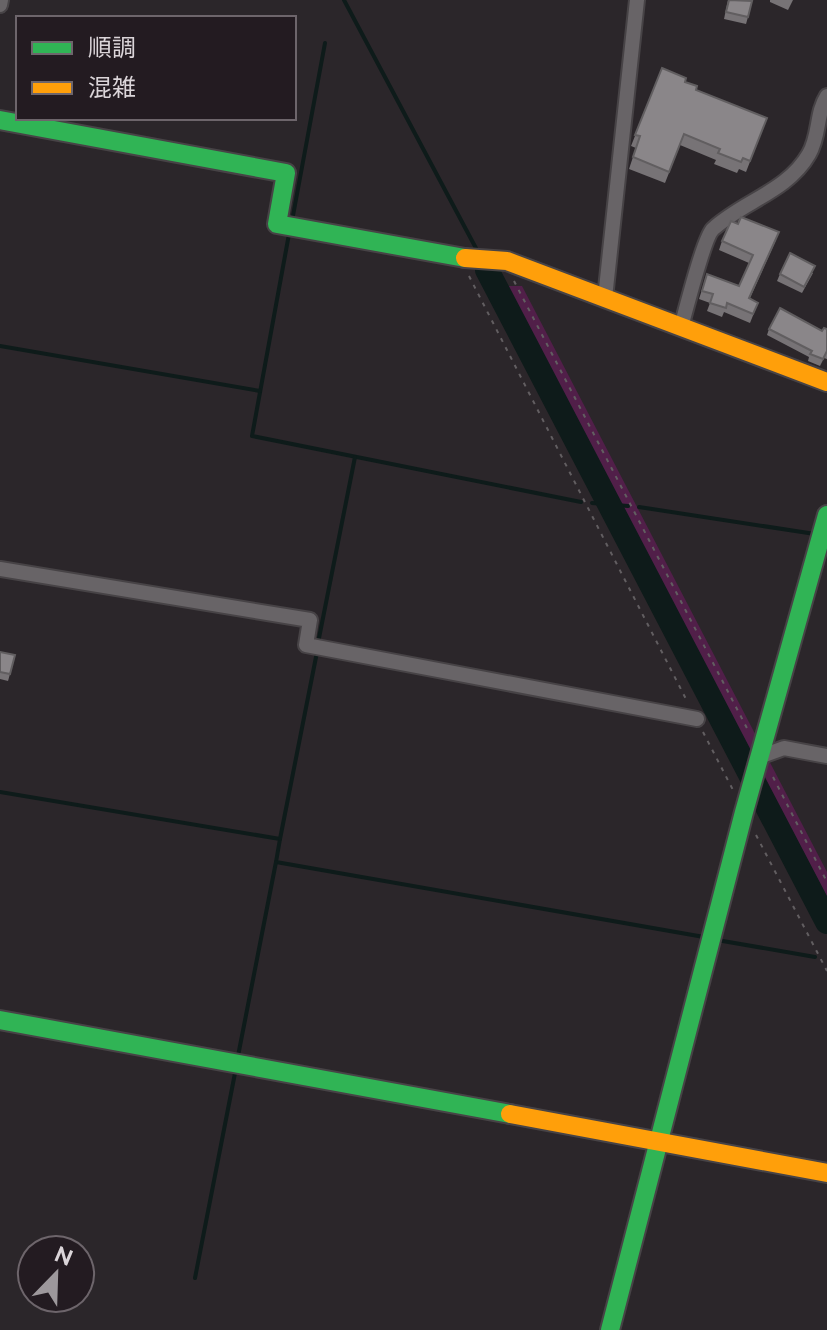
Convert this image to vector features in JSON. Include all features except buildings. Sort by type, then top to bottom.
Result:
[{"type":"street","points":[[605,298],[637,0]]},
{"type":"street","points":[[681,327],[711,230],[782,184],[809,154],[819,129],[821,105],[827,96]]},
{"type":"street","points":[[0,120],[286,173],[277,224],[459,258],[507,261],[827,382]]},
{"type":"street","points":[[610,1330],[744,812],[823,529]]},
{"type":"street","points":[[0,569],[310,620],[306,645],[697,719]]},
{"type":"street","points":[[762,756],[784,748],[827,756]]},
{"type":"street","points":[[0,1020],[827,1173]]},
{"type":"path","points":[[459,258],[827,971]]},
{"type":"path","points":[[507,261],[517,292],[827,882]]},
{"type":"shaded area","points":[[507,286],[522,286],[827,872],[827,897]]},
{"type":"waterway","points":[[344,0],[478,252]]},
{"type":"waterway","points":[[292,221],[325,43]]},
{"type":"waterway","points":[[289,234],[252,436],[581,502]]},
{"type":"waterway","points":[[487,270],[827,922]]},
{"type":"waterway","points":[[0,346],[260,391]]},
{"type":"waterway","points":[[318,643],[355,457]]},
{"type":"waterway","points":[[592,503],[628,506]]},
{"type":"waterway","points":[[639,507],[815,534]]},
{"type":"waterway","points":[[280,839],[317,652]]},
{"type":"waterway","points":[[0,792],[280,839],[276,862],[704,937]]},
{"type":"waterway","points":[[238,1056],[276,862]]},
{"type":"waterway","points":[[717,940],[815,957]]},
{"type":"waterway","points":[[195,1278],[236,1068]]},
{"type":"traffic: fast","points":[[0,120],[286,173],[277,224],[465,258]]},
{"type":"traffic: fast","points":[[610,1330],[744,812],[827,515]]},
{"type":"traffic: fast","points":[[0,1020],[510,1114]]},
{"type":"traffic: slow","points":[[465,258],[507,261],[827,382]]},
{"type":"traffic: slow","points":[[510,1114],[827,1173]]}]
